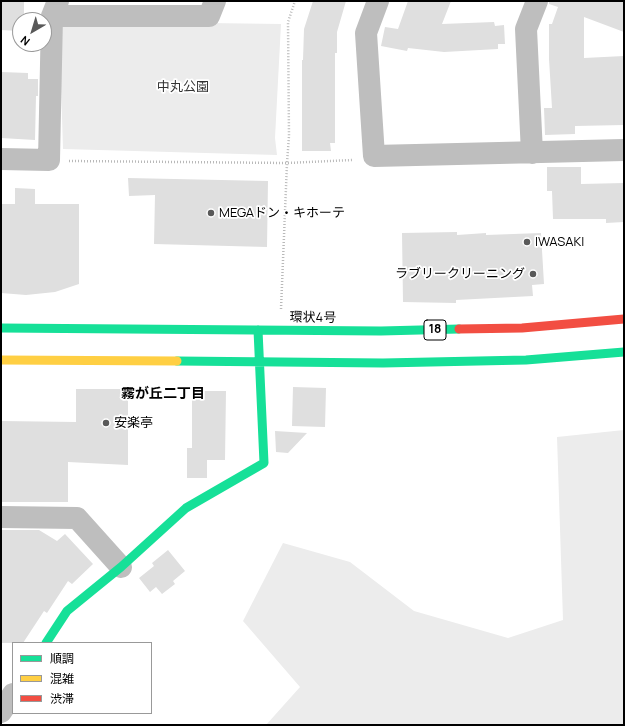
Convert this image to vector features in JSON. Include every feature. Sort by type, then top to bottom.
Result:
[{"type":"main road","name":"環状4号","points":[[1,328],[381,331],[522,328],[624,319]]},
{"type":"main road","points":[[47,642],[67,611],[121,566],[186,508],[264,463],[258,330]]},
{"type":"main road","points":[[1,360],[383,363],[526,360],[624,352]]},
{"type":"street","points":[[1,159],[49,160],[55,8],[209,16],[215,1]]},
{"type":"street","points":[[378,1],[366,33],[374,156],[624,150]]},
{"type":"street","points":[[532,153],[526,29],[537,1]]},
{"type":"street","points":[[1,517],[77,518],[121,566]]},
{"type":"street","points":[[1,712],[12,696]]},
{"type":"path","points":[[281,311],[289,136],[288,22],[295,1]]},
{"type":"path","points":[[49,160],[287,163],[363,159],[374,156]]},
{"type":"green space","name":"中丸公園","points":[[59,21],[281,24],[275,138],[277,155],[63,149]]},
{"type":"green space","points":[[624,430],[624,725],[266,725],[300,687],[243,621],[283,543],[350,562],[414,611],[508,638],[563,620],[557,437]]},
{"type":"building","points":[[1,1],[24,1],[24,12],[12,12],[12,31],[1,30]]},
{"type":"building","points":[[313,1],[346,1],[337,32],[337,53],[335,53],[335,143],[330,143],[331,151],[302,151],[302,60],[304,29]]},
{"type":"building","points":[[408,1],[451,1],[442,24],[494,22],[495,26],[504,25],[505,44],[498,44],[498,49],[444,52],[408,48],[407,51],[381,46],[385,27],[398,29]]},
{"type":"building","points":[[549,1],[624,1],[624,32],[584,17],[584,58],[624,56],[624,125],[575,126],[575,134],[545,135],[544,108],[552,108],[549,59],[549,24],[552,24],[558,7],[549,4]]},
{"type":"building","points":[[1,72],[28,73],[28,79],[38,79],[35,140],[1,138]]},
{"type":"building","points":[[547,167],[581,167],[581,184],[624,183],[624,222],[606,223],[606,219],[553,219],[552,191],[547,191]]},
{"type":"building","name":"MEGAドン・キホーテ","points":[[128,178],[268,181],[267,247],[154,244],[155,195],[129,196]]},
{"type":"building","points":[[15,188],[35,189],[35,204],[79,204],[79,284],[55,292],[26,295],[1,293],[1,204],[15,204]]},
{"type":"building","points":[[457,232],[457,235],[486,233],[486,235],[541,233],[544,284],[532,285],[533,296],[456,300],[456,303],[403,302],[402,233]]},
{"type":"building","points":[[293,387],[326,388],[325,427],[292,426]]},
{"type":"building","points":[[76,389],[128,389],[128,465],[68,462],[68,502],[1,502],[1,421],[76,422]]},
{"type":"building","points":[[192,391],[226,391],[225,460],[207,460],[207,478],[187,478],[187,448],[192,448]]},
{"type":"building","points":[[275,431],[307,433],[288,453],[276,452]]},
{"type":"building","points":[[1,530],[39,530],[57,541],[65,534],[93,564],[72,584],[68,581],[47,613],[44,611],[24,642],[1,643]]},
{"type":"building","points":[[168,550],[185,571],[173,581],[175,584],[162,594],[156,587],[150,592],[139,578],[154,566],[152,563]]},
{"type":"traffic: fast","points":[[1,328],[381,331],[459,329]]},
{"type":"traffic: fast","points":[[47,642],[67,611],[121,567],[186,508],[264,463],[258,330]]},
{"type":"traffic: fast","points":[[177,361],[383,363],[526,360],[624,352]]},
{"type":"traffic: slow","points":[[1,360],[177,361]]},
{"type":"traffic: jam","points":[[459,329],[522,328],[624,319]]},
{"type":"place","name":"MEGAドン・キホーテ","points":[[211,213]]},
{"type":"place","name":"IWASAKI","points":[[527,242]]},
{"type":"place","name":"ラブリークリーニング","points":[[533,274]]},
{"type":"place","name":"安楽亭","points":[[106,423]]},
{"type":"district","name":"霧が丘二丁目","points":[[163,394]]}]
